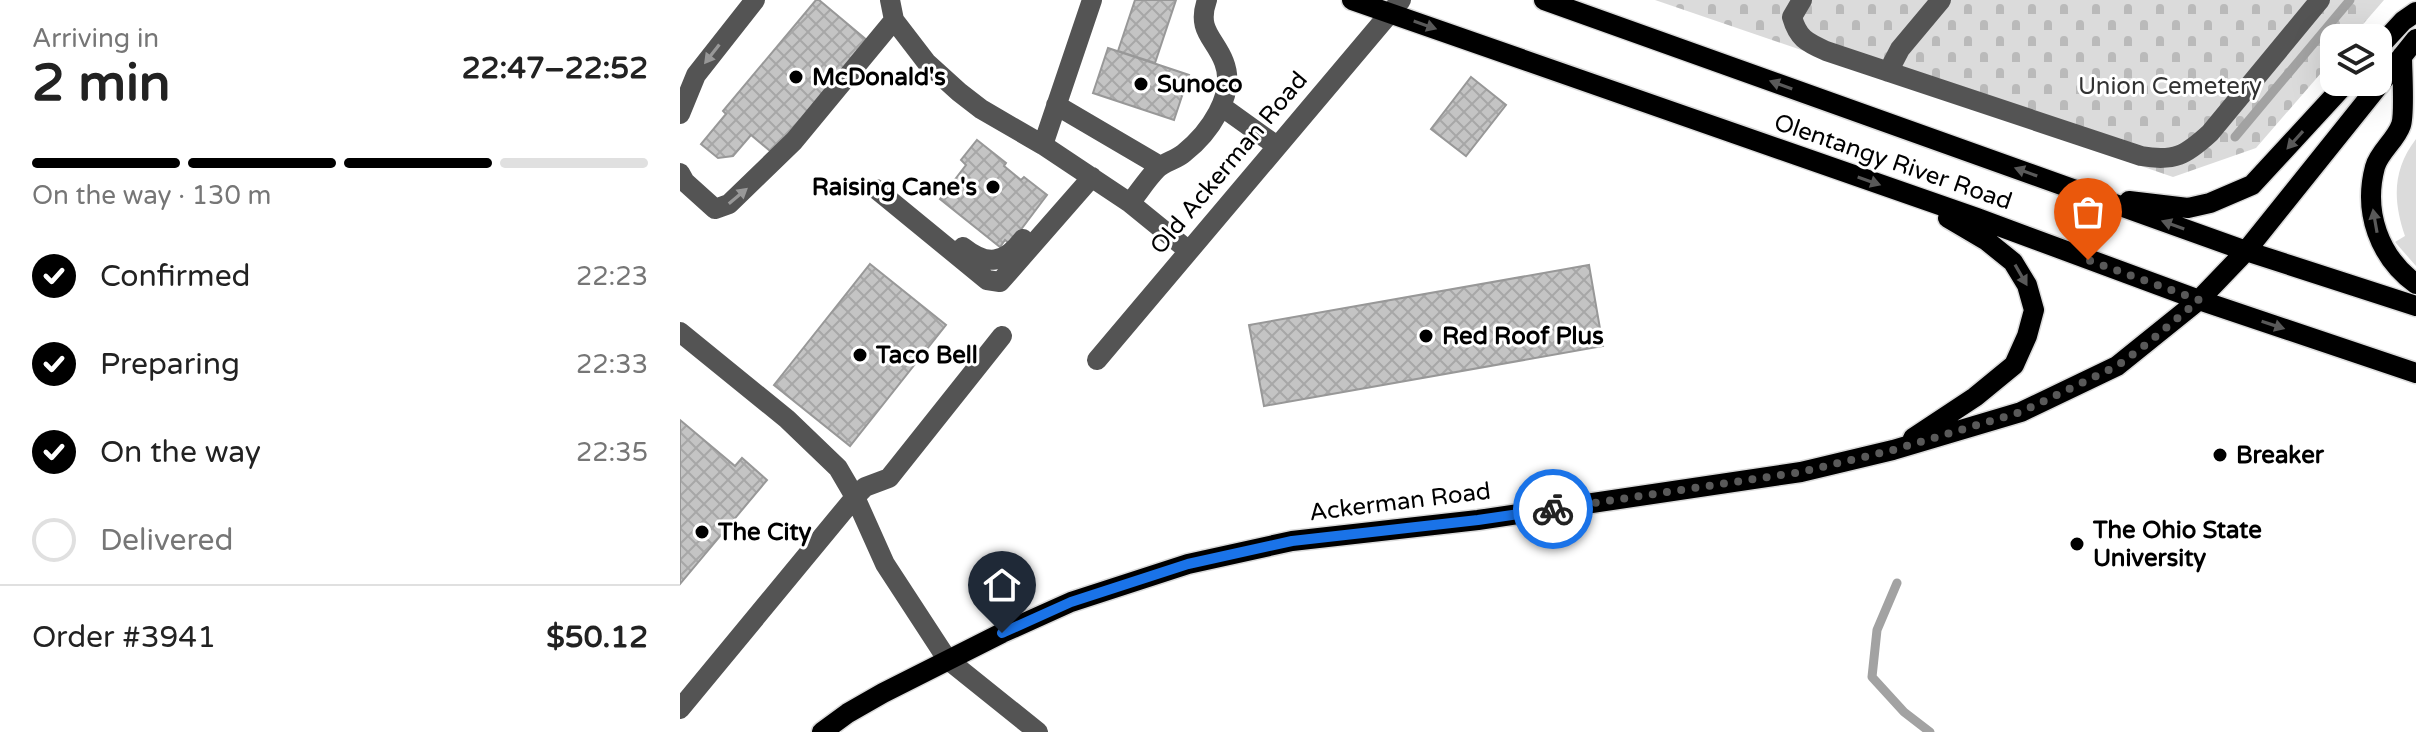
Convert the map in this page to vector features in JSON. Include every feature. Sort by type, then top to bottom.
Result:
[{"type":"main road","name":"Olentangy River Road","points":[[1352,0],[1395,6],[2199,300],[2416,373]]},
{"type":"main road","name":"Olentangy River Road","points":[[1544,0],[2246,251],[2416,306]]},
{"type":"main road","points":[[2392,33],[2416,12]]},
{"type":"main road","name":"Ackerman Road","points":[[822,732],[848,713],[947,659],[1071,602],[1188,564],[1292,541],[1478,520],[1801,472],[1893,450],[2021,412],[2117,366],[2199,300],[2246,251],[2416,39]]},
{"type":"main road","points":[[2402,56],[2401,124],[2375,165],[2372,199],[2380,244],[2399,271],[2416,284]]},
{"type":"main road","points":[[2099,198],[2188,208],[2210,203],[2252,185],[2334,96]]},
{"type":"main road","points":[[1893,450],[1975,397],[2014,365],[2034,310],[2027,285],[2013,262],[1987,241],[1913,197]]},
{"type":"street","points":[[680,114],[696,75],[755,0]]},
{"type":"street","points":[[1043,145],[1092,0]]},
{"type":"street","points":[[1130,203],[1160,166],[1180,157],[1199,141],[1221,106],[1228,84],[1225,63],[1206,33],[1204,8],[1207,0]]},
{"type":"street","points":[[1802,0],[1792,17],[1796,31],[1807,42],[1826,51],[2141,156],[2160,159],[2177,157],[2210,133],[2320,0]]},
{"type":"street","points":[[1888,72],[1900,49],[1941,0]]},
{"type":"street","name":"Old Ackerman Road","points":[[1097,360],[1395,6]]},
{"type":"street","points":[[680,173],[685,182],[715,209],[729,204],[794,141],[892,10],[927,63],[959,92],[1130,203],[1189,251]]},
{"type":"street","points":[[1056,105],[1160,166]]},
{"type":"street","points":[[1221,106],[1277,146]]},
{"type":"street","points":[[879,186],[977,259],[996,261],[1016,248],[1085,173]]},
{"type":"street","points":[[680,332],[787,419],[838,468],[855,497],[885,564],[947,659],[1038,732]]},
{"type":"street","points":[[680,709],[855,497],[865,487],[889,478],[1002,336]]},
{"type":"green space","name":"Union Cemetery","points":[[1655,0],[2384,0],[2363,24],[2320,24],[2320,74],[2256,148],[2173,177]]},
{"type":"green space","points":[[2416,139],[2416,266],[2395,242],[2405,236],[2398,210],[2399,174],[2402,162]]},
{"type":"building","name":"McDonald's","points":[[816,0],[869,42],[775,155],[751,135],[733,156],[718,158],[701,144],[726,114],[723,111]]},
{"type":"building","name":"Sunoco","points":[[1135,0],[1176,0],[1155,63],[1118,51]]},
{"type":"building","name":"Sunoco","points":[[1108,48],[1189,75],[1174,120],[1093,93]]},
{"type":"building","points":[[1471,77],[1506,105],[1466,156],[1431,129]]},
{"type":"building","name":"Raising Cane's","points":[[977,140],[1006,163],[1004,166],[1021,180],[1024,177],[1047,195],[1010,244],[1005,240],[1000,247],[940,199],[966,165],[961,160]]},
{"type":"building","name":"Taco Bell","points":[[870,264],[946,325],[850,446],[774,385]]},
{"type":"building","name":"Red Roof Plus","points":[[1589,265],[1603,346],[1264,406],[1249,325]]},
{"type":"building","name":"The City","points":[[680,420],[735,466],[742,458],[767,480],[680,584]]},
{"type":"waterway","points":[[2235,137],[2350,0]]},
{"type":"waterway","points":[[1897,583],[1877,630],[1872,677],[1904,712],[1930,732]]},
{"type":"way so far","points":[[1553,509],[1801,472],[1893,450],[2021,412],[2117,366],[2199,300],[2088,260]]},
{"type":"place","name":"McDonald's","points":[[796,77]]},
{"type":"place","name":"Sunoco","points":[[1141,84]]},
{"type":"place","name":"Raising Cane's","points":[[993,187]]},
{"type":"place","name":"Red Roof Plus","points":[[1426,336]]},
{"type":"place","name":"Taco Bell","points":[[860,355]]},
{"type":"place","name":"Breaker","points":[[2220,455]]},
{"type":"place","name":"The City","points":[[702,532]]},
{"type":"place","name":"The Ohio State University","points":[[2077,544]]},
{"type":"route","points":[[1002,633],[1071,602],[1188,564],[1292,541],[1553,509]]}]
